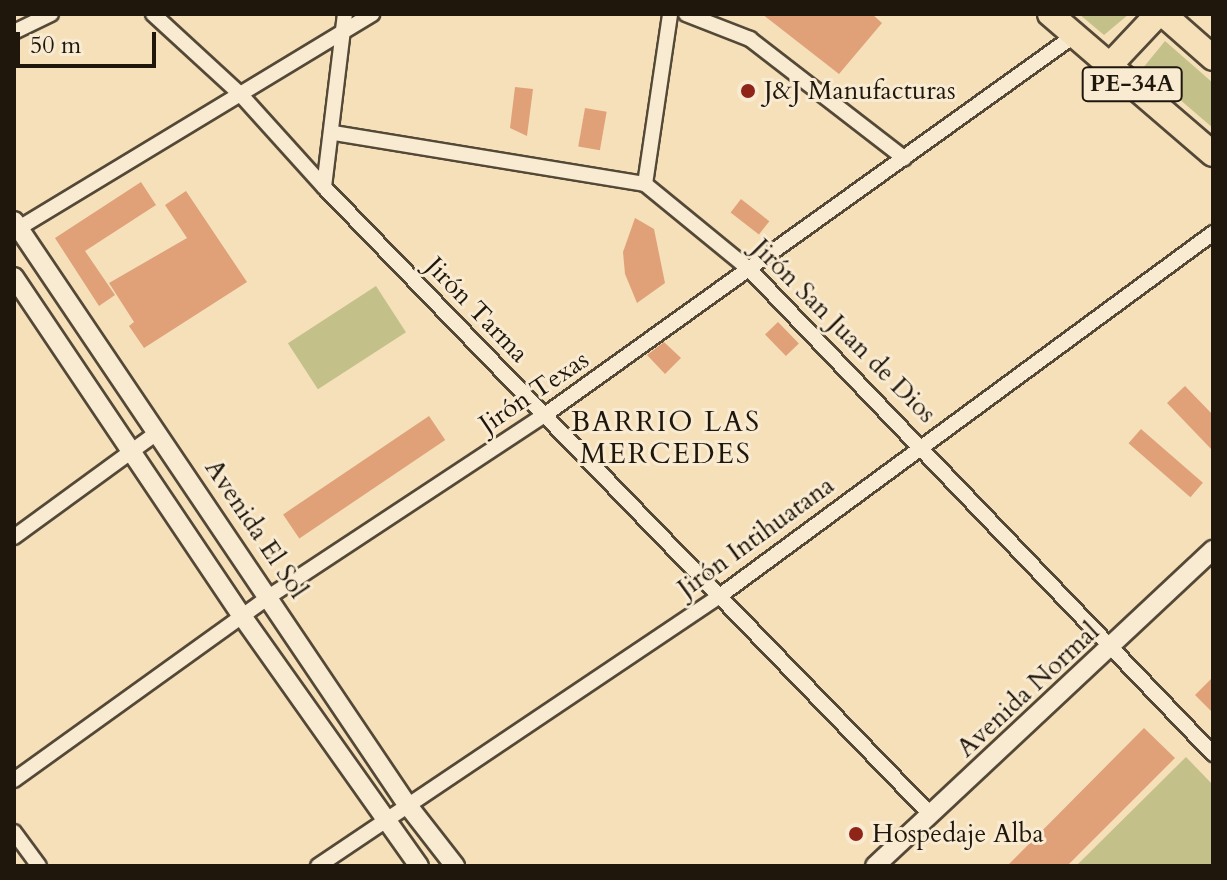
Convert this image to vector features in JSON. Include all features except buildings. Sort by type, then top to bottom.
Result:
[{"type":"highway","name":"PE-34A","points":[[1050,14],[1213,154]]},
{"type":"highway","name":"PE-34A","points":[[1173,17],[1213,58]]},
{"type":"highway","points":[[1110,65],[1173,17]]},
{"type":"street","points":[[14,32],[51,14]]},
{"type":"street","name":"Jirón Tarma","points":[[153,14],[241,95],[324,187],[930,814]]},
{"type":"street","points":[[324,187],[334,133],[345,14]]},
{"type":"street","points":[[16,227],[373,14]]},
{"type":"street","points":[[645,184],[670,14]]},
{"type":"street","points":[[686,14],[750,39],[904,158]]},
{"type":"street","name":"Jirón Texas","points":[[14,780],[270,596],[546,414],[1075,35]]},
{"type":"street","name":"Jirón San Juan de Dios","points":[[334,133],[645,184],[695,219],[750,270],[922,444],[1111,649],[1213,754]]},
{"type":"street","name":"Avenida El Sol","points":[[16,227],[270,596],[406,803],[455,866]]},
{"type":"street","name":"Jirón Intihuatana","points":[[318,866],[406,803],[721,595],[922,444],[1213,233]]},
{"type":"street","points":[[14,277],[242,616],[419,866]]},
{"type":"street","points":[[14,537],[158,432]]},
{"type":"street","name":"Avenida Normal","points":[[875,866],[1111,649],[1213,550]]},
{"type":"street","points":[[14,832],[39,866]]},
{"type":"shaded area","points":[[1079,14],[1129,14],[1104,35]]},
{"type":"shaded area","points":[[1165,41],[1213,83],[1213,128],[1143,68]]},
{"type":"shaded area","points":[[376,286],[406,332],[318,389],[288,343]]},
{"type":"shaded area","points":[[1186,757],[1213,785],[1213,866],[1076,866]]},
{"type":"place","name":"J&J Manufacturas","points":[[748,91]]},
{"type":"place","name":"Hospedaje Alba","points":[[856,834]]},
{"type":"district","name":"BARRIO LAS MERCEDES","points":[[666,438]]}]
